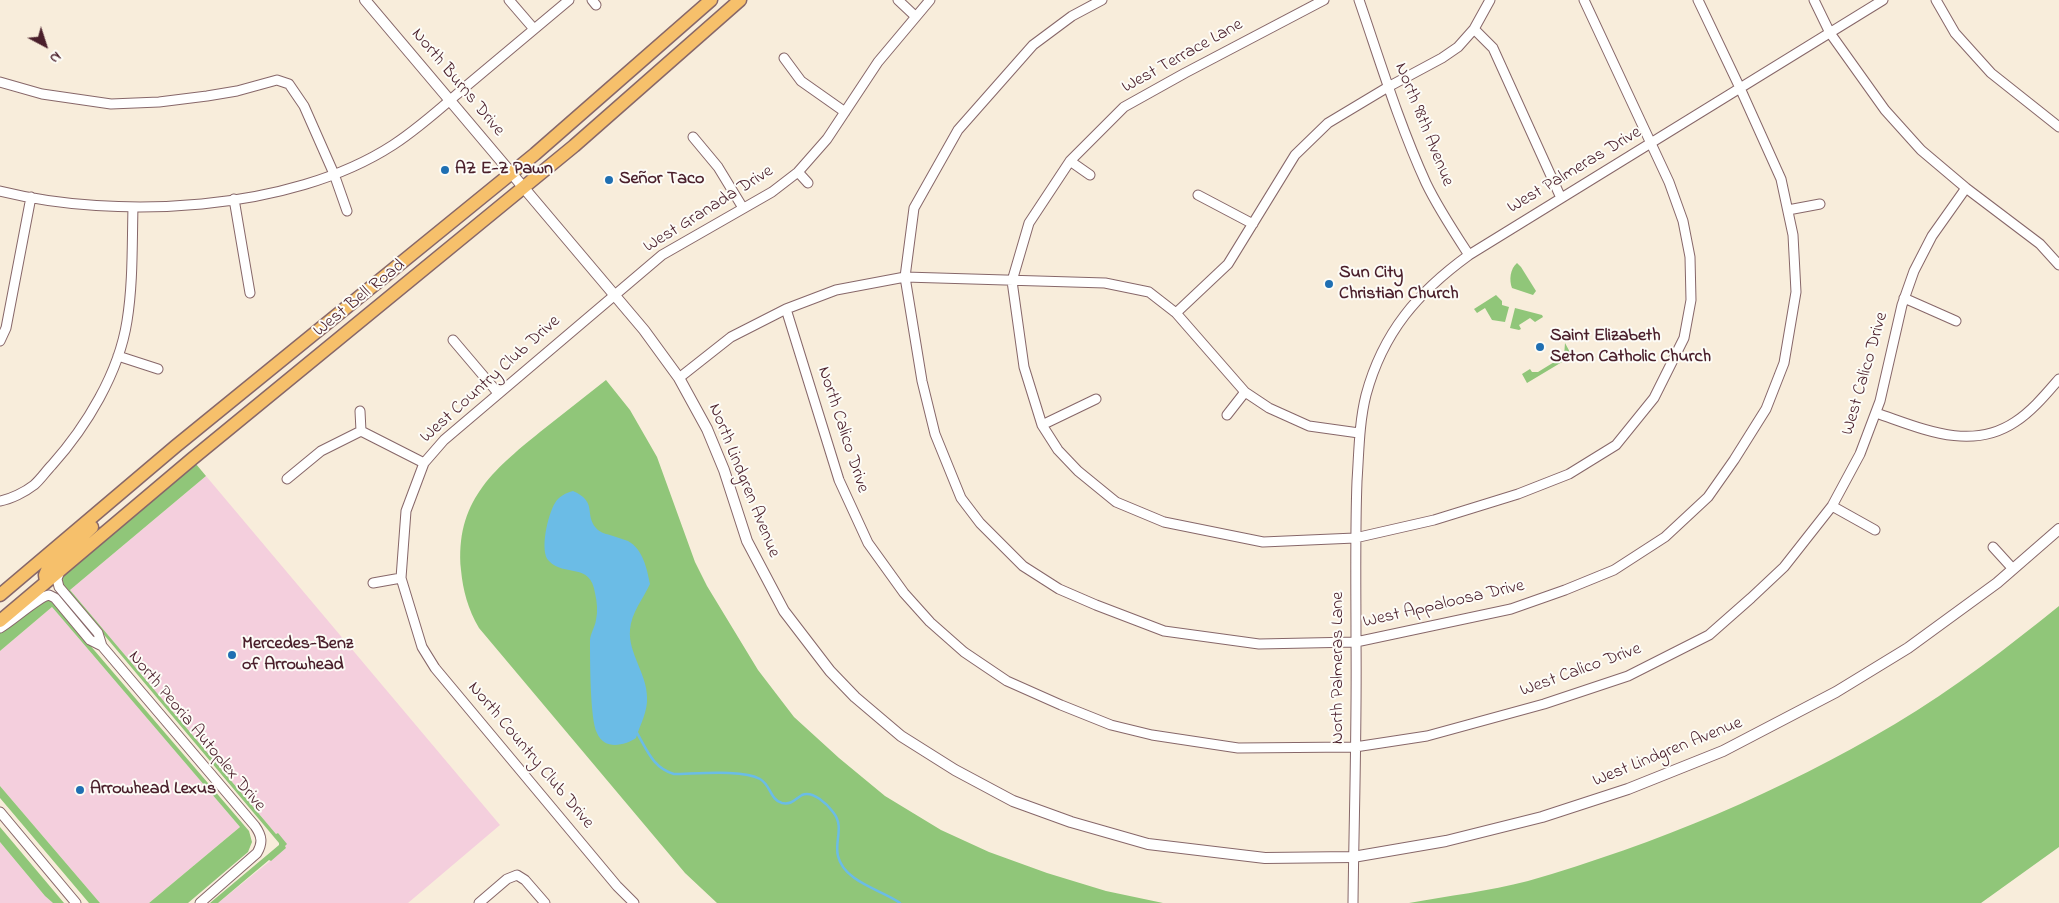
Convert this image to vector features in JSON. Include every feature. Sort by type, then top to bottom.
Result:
[{"type":"main road","name":"West Bell Road","points":[[0,595],[511,173],[711,0]]},
{"type":"main road","name":"West Bell Road","points":[[0,621],[192,459],[524,188],[740,0]]},
{"type":"main road","points":[[46,582],[45,575],[48,568],[89,530],[108,504]]},
{"type":"street","name":"North Burns Drive","points":[[365,0],[524,188]]},
{"type":"street","points":[[509,0],[534,29]]},
{"type":"street","points":[[0,191],[30,198],[80,205],[184,206],[234,200],[282,190],[334,174],[392,146],[569,0]]},
{"type":"street","points":[[898,0],[915,16]]},
{"type":"street","name":"West Granada Drive","points":[[614,295],[662,255],[772,192],[798,172],[822,146],[878,62],[930,0]]},
{"type":"street","name":"West Appaloosa Drive","points":[[1102,0],[1072,16],[1033,45],[958,130],[914,208],[906,277],[922,381],[934,434],[961,498],[970,511],[1024,566],[1059,589],[1164,631],[1259,644],[1356,642],[1511,609],[1606,573],[1665,537],[1708,497],[1734,460],[1766,409],[1784,363],[1796,292],[1793,235],[1781,179],[1698,0]]},
{"type":"street","name":"West Terrace Lane","points":[[1012,281],[1029,223],[1070,160],[1124,107],[1324,0]]},
{"type":"street","name":"North 98th Avenue","points":[[1359,0],[1388,87],[1426,183],[1469,255]]},
{"type":"street","points":[[1176,313],[1228,264],[1295,155],[1328,123],[1458,47],[1474,29],[1490,0]]},
{"type":"street","points":[[1012,281],[1024,368],[1042,424],[1058,450],[1078,471],[1116,502],[1164,522],[1263,542],[1355,538],[1434,520],[1518,494],[1569,474],[1616,445],[1654,398],[1684,338],[1691,300],[1690,257],[1683,221],[1669,182],[1584,0]]},
{"type":"street","points":[[1814,0],[1830,33],[1885,110],[1921,150],[1966,188],[2040,244],[2059,265]]},
{"type":"street","name":"West Palmeras Drive","points":[[1359,433],[1366,394],[1382,352],[1419,296],[1442,275],[1469,255],[1883,0]]},
{"type":"street","points":[[1936,0],[1955,33],[1991,73],[2059,127]]},
{"type":"street","points":[[1474,29],[1493,48],[1561,198]]},
{"type":"street","points":[[784,58],[801,81],[844,112]]},
{"type":"street","points":[[0,82],[42,94],[111,104],[158,102],[207,96],[237,91],[277,80],[289,84],[304,106],[348,211]]},
{"type":"street","points":[[693,137],[718,167],[743,208]]},
{"type":"street","points":[[1070,160],[1090,175]]},
{"type":"street","name":"West Granada Drive","points":[[798,172],[808,183]]},
{"type":"street","name":"North Lindgren Avenue","points":[[524,188],[649,336],[679,378],[719,456],[747,542],[784,611],[830,671],[856,697],[901,736],[955,770],[1013,801],[1071,822],[1148,844],[1265,858],[1354,857]]},
{"type":"street","name":"West Calico Drive","points":[[1355,747],[1426,736],[1544,704],[1628,676],[1709,635],[1784,567],[1832,506],[1860,454],[1876,413],[1886,379],[1904,298],[1914,271],[1927,244],[1966,188]]},
{"type":"street","points":[[1198,195],[1253,224]]},
{"type":"street","points":[[0,341],[6,328],[30,198]]},
{"type":"street","points":[[234,200],[250,294]]},
{"type":"street","points":[[1788,210],[1820,204]]},
{"type":"street","points":[[0,502],[34,485],[73,441],[98,400],[118,356],[127,322],[132,273],[133,207]]},
{"type":"street","points":[[679,378],[731,337],[786,308],[836,290],[906,277],[1105,283],[1149,292],[1176,313],[1245,392],[1269,408],[1309,426],[1359,433]]},
{"type":"street","name":"West Country Club Drive","points":[[413,621],[400,578],[406,511],[424,463],[444,440],[614,295]]},
{"type":"street","points":[[1904,298],[1956,321]]},
{"type":"street","name":"North Calico Drive","points":[[786,308],[839,480],[868,543],[904,593],[930,622],[964,652],[1007,681],[1025,689],[1111,725],[1152,735],[1238,748],[1355,747]]},
{"type":"street","points":[[453,340],[498,393]]},
{"type":"street","points":[[118,356],[158,369]]},
{"type":"street","points":[[1876,413],[1944,435],[1979,436],[2015,423],[2059,379]]},
{"type":"street","points":[[1227,415],[1245,392]]},
{"type":"street","points":[[1042,424],[1096,399]]},
{"type":"street","points":[[360,411],[361,430]]},
{"type":"street","points":[[361,430],[424,463]]},
{"type":"street","points":[[287,479],[320,451],[361,430]]},
{"type":"street","name":"North Palmeras Lane","points":[[1353,903],[1356,642],[1355,538],[1359,433]]},
{"type":"street","points":[[1832,506],[1875,530]]},
{"type":"street","name":"West Lindgren Avenue","points":[[1354,857],[1446,841],[1542,818],[1628,790],[1723,751],[1836,692],[1908,648],[2013,569],[2059,529]]},
{"type":"street","points":[[1993,547],[2013,569]]},
{"type":"street","name":"North Peoria Autoplex Drive","points":[[62,568],[57,579],[59,586],[98,633],[102,646]]},
{"type":"street","points":[[373,583],[400,578]]},
{"type":"street","name":"North Peoria Autoplex Drive","points":[[46,582],[55,598],[90,640],[102,646],[255,826],[261,837],[260,848],[257,853],[200,903]]},
{"type":"street","points":[[0,628],[21,615],[42,597],[49,595],[55,598]]},
{"type":"street","name":"North Country Club Drive","points":[[413,621],[422,647],[435,668],[617,886],[634,903]]},
{"type":"street","points":[[0,812],[76,903]]},
{"type":"street","points":[[479,903],[507,879],[517,875],[525,880],[544,903]]},
{"type":"shaded area","points":[[206,476],[500,825],[408,903],[218,903],[286,848],[278,833],[276,834],[70,590]]},
{"type":"shaded area","points":[[52,607],[240,827],[149,903],[100,903],[0,786],[0,651]]},
{"type":"shaded area","points":[[0,842],[45,896],[53,903],[0,903]]},
{"type":"green space","points":[[1517,263],[1536,291],[1533,295],[1512,288],[1511,275]]},
{"type":"green space","points":[[1496,295],[1502,301],[1502,305],[1509,307],[1505,322],[1492,320],[1485,308],[1477,313],[1474,309]]},
{"type":"green space","points":[[1515,308],[1542,315],[1543,317],[1535,322],[1530,318],[1519,325],[1521,329],[1519,330],[1510,328]]},
{"type":"green space","points":[[1565,343],[1572,356],[1527,383],[1522,374],[1530,369],[1532,372],[1538,372],[1564,356]]},
{"type":"green space","points":[[606,380],[630,410],[657,457],[695,562],[707,586],[758,670],[794,717],[885,796],[941,830],[989,852],[1047,873],[1106,891],[1163,903],[717,903],[685,873],[479,628],[469,607],[462,578],[461,546],[464,525],[480,490],[492,475],[523,446]]},
{"type":"green space","points":[[196,464],[206,476],[70,590],[276,834],[278,833],[287,844],[286,848],[271,861],[269,860],[218,903],[210,903],[279,845],[279,843],[63,586],[62,577]]},
{"type":"green space","points":[[44,599],[50,599],[53,602],[249,831],[252,842],[248,852],[188,903],[149,903],[240,827],[52,607],[0,651],[0,631],[20,620]]},
{"type":"green space","points":[[2059,606],[2059,847],[1981,903],[1409,903],[1483,891],[1528,881],[1670,833],[1763,794],[1852,749],[1917,711],[1980,667]]},
{"type":"green space","points":[[0,786],[100,903],[89,903],[0,798]]},
{"type":"green space","points":[[0,827],[64,903],[53,903],[45,896],[0,842]]},
{"type":"water","points":[[573,491],[585,499],[593,523],[598,530],[628,541],[637,549],[644,560],[650,584],[635,612],[630,630],[632,647],[646,688],[646,707],[636,738],[626,743],[615,745],[604,742],[597,733],[595,726],[591,689],[590,641],[597,617],[597,610],[596,596],[592,583],[583,573],[555,566],[546,556],[547,524],[552,508],[561,497]]},
{"type":"waterway","points":[[637,733],[656,763],[674,774],[742,774],[760,779],[775,799],[782,803],[791,802],[806,794],[820,799],[831,809],[838,823],[837,850],[842,865],[856,879],[900,903]]},
{"type":"place","name":"AZ E-Z Pawn","points":[[445,170]]},
{"type":"place","name":"Señor Taco","points":[[609,180]]},
{"type":"place","name":"Sun City Christian Church","points":[[1329,284]]},
{"type":"place","name":"Saint Elizabeth Seton Catholic Church","points":[[1540,347]]},
{"type":"place","name":"Mercedes-Benz of Arrowhead","points":[[232,655]]},
{"type":"place","name":"Arrowhead Lexus","points":[[80,790]]}]
